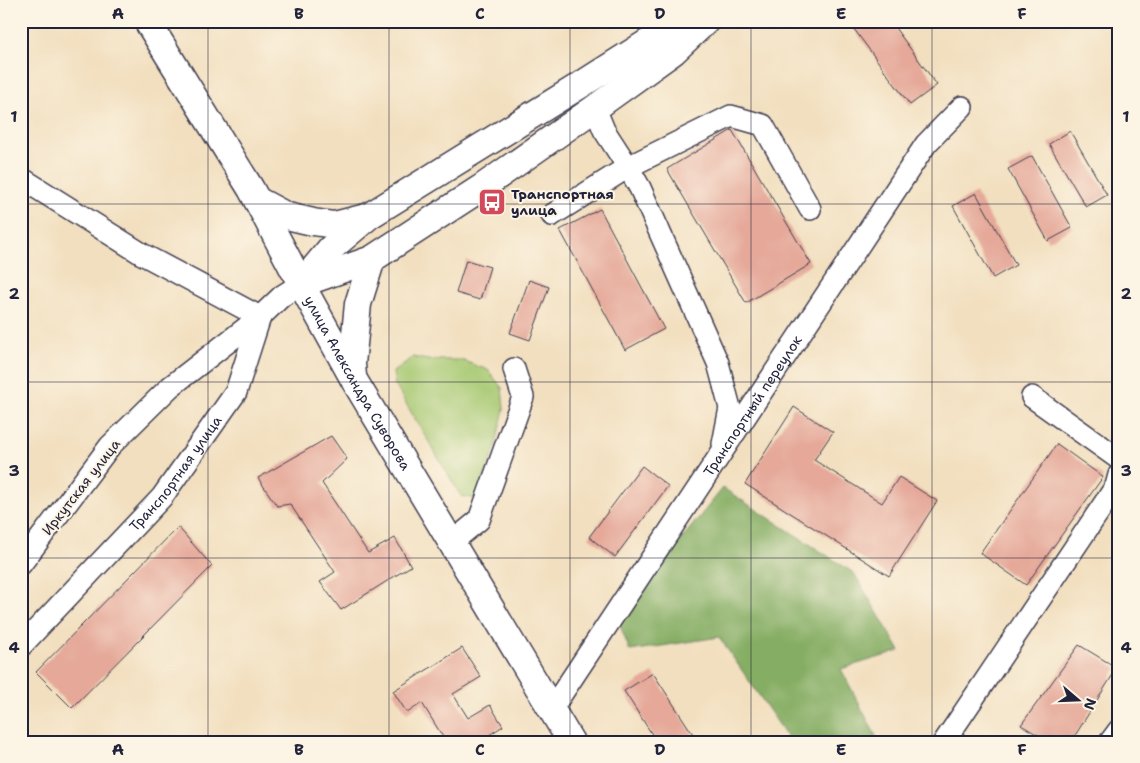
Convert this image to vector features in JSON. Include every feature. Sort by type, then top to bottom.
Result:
[{"type":"main road","name":"улица Александра Суворова","points":[[147,21],[257,200],[354,380],[571,742]]},
{"type":"main road","name":"Транспортная улица","points":[[301,284],[330,248],[369,216],[587,81],[677,21]]},
{"type":"main road","name":"Транспортная улица","points":[[301,284],[372,259],[481,188],[595,108],[673,52],[706,21]]},
{"type":"main road","name":"Транспортная улица","points":[[257,200],[287,216],[334,225],[369,216]]},
{"type":"main road","points":[[354,380],[352,364],[358,304],[372,259]]},
{"type":"street","name":"Транспортный переулок","points":[[551,710],[926,144],[962,106]]},
{"type":"street","points":[[595,108],[604,130],[640,188],[718,363],[730,408],[722,452]]},
{"type":"street","points":[[552,215],[628,167],[731,116],[764,125],[810,208]]},
{"type":"street","points":[[22,180],[142,254],[260,317]]},
{"type":"street","name":"Транспортная улица","points":[[21,646],[162,497],[236,392],[260,317],[282,296],[301,284]]},
{"type":"street","name":"Иркутская улица","points":[[21,564],[110,446],[170,386],[260,317]]},
{"type":"street","points":[[451,543],[479,520],[523,397],[514,369]]},
{"type":"street","points":[[1032,397],[1119,459]]},
{"type":"street","points":[[944,742],[1116,486],[1119,474]]},
{"type":"street","points":[[1110,742],[1119,730]]},
{"type":"green space","points":[[413,357],[427,360],[461,360],[488,370],[502,388],[504,409],[495,448],[476,499],[461,496],[395,385],[393,372]]},
{"type":"green space","points":[[723,488],[854,573],[900,651],[841,669],[879,742],[791,742],[719,637],[630,651],[617,618]]},
{"type":"building","points":[[857,21],[890,21],[937,85],[910,105],[851,25]]},
{"type":"building","points":[[732,130],[811,264],[746,303],[667,169]]},
{"type":"building","points":[[1070,131],[1107,195],[1086,207],[1049,144]]},
{"type":"building","points":[[1032,156],[1072,228],[1048,241],[1008,169]]},
{"type":"building","points":[[976,193],[1016,265],[993,278],[953,206]]},
{"type":"building","points":[[600,209],[664,329],[625,350],[560,230]]},
{"type":"building","points":[[466,260],[490,267],[480,300],[456,293]]},
{"type":"building","points":[[529,280],[549,287],[530,340],[510,333]]},
{"type":"building","points":[[794,407],[833,432],[814,460],[882,503],[899,477],[937,501],[889,576],[745,484]]},
{"type":"building","points":[[331,436],[347,459],[322,483],[368,553],[395,538],[411,566],[341,610],[320,582],[335,572],[290,504],[277,506],[258,478]]},
{"type":"building","points":[[1057,444],[1103,477],[1026,585],[980,553]]},
{"type":"building","points":[[642,466],[668,486],[615,557],[589,537]]},
{"type":"building","points":[[178,527],[212,566],[72,708],[36,672]]},
{"type":"building","points":[[1079,645],[1117,668],[1071,742],[1050,742],[1021,725]]},
{"type":"building","points":[[462,648],[481,677],[453,694],[468,718],[490,705],[503,726],[483,739],[485,742],[446,742],[422,703],[407,713],[393,691]]},
{"type":"building","points":[[653,673],[698,742],[657,742],[624,691]]},
{"type":"place","name":"Транспортная улица","points":[[492,202]]}]
